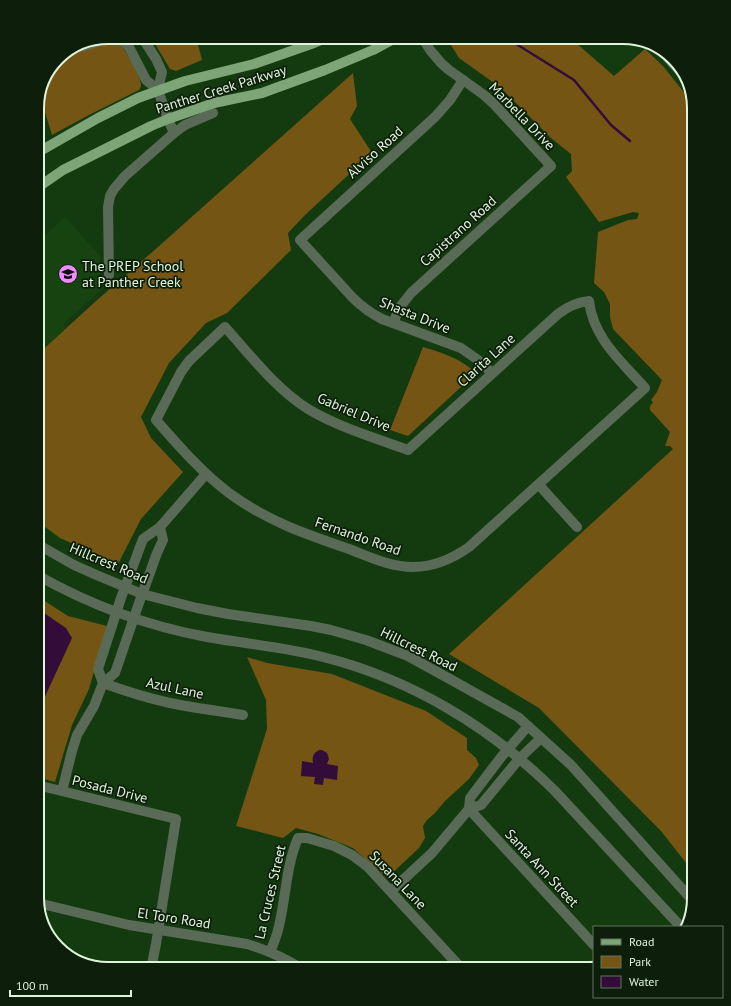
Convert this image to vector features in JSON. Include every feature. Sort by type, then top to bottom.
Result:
[{"type":"main road","name":"Panther Creek Parkway","points":[[44,149],[98,118],[138,98],[158,90],[184,81],[254,64],[311,44]]},
{"type":"main road","name":"Panther Creek Parkway","points":[[44,183],[63,170],[168,119],[214,103],[262,94],[325,70],[384,44]]},
{"type":"street","points":[[126,44],[146,80],[158,90],[174,133]]},
{"type":"street","points":[[146,44],[162,72],[158,90]]},
{"type":"street","name":"Marbella Drive","points":[[426,44],[441,63],[494,104],[551,166]]},
{"type":"street","name":"Alviso Road","points":[[300,240],[435,117],[463,80]]},
{"type":"street","points":[[109,275],[108,207],[110,196],[114,189],[125,176],[174,133],[185,125],[213,113]]},
{"type":"street","name":"Capistrano Road","points":[[393,323],[400,307],[411,293],[551,166]]},
{"type":"street","name":"Shasta Drive","points":[[300,240],[359,304],[376,316],[461,348],[478,360],[492,373]]},
{"type":"street","name":"Clarita Lane","points":[[408,450],[558,314],[572,305],[589,302],[595,325],[603,340],[645,388]]},
{"type":"street","name":"Gabriel Drive","points":[[156,420],[181,372],[189,361],[225,327],[282,388],[308,409],[340,425],[408,450]]},
{"type":"street","name":"Fernando Road","points":[[156,420],[206,474],[246,504],[275,521],[385,562],[406,566],[420,566],[438,563],[451,558],[463,552],[475,543],[645,388]]},
{"type":"street","points":[[103,683],[98,669],[116,612],[143,539],[160,527],[206,474]]},
{"type":"street","points":[[538,485],[577,527]]},
{"type":"street","points":[[62,791],[74,743],[94,706],[103,683],[115,673],[142,594],[163,540],[160,527]]},
{"type":"street","name":"Hillcrest Road","points":[[44,548],[74,565],[142,594],[228,614],[331,630],[366,640],[408,656],[518,717],[571,765],[687,895]]},
{"type":"street","points":[[44,579],[71,593],[134,618],[187,633],[305,653],[336,661],[363,669],[402,684],[439,703],[488,734],[541,777],[680,926]]},
{"type":"street","name":"Azul Lane","points":[[103,683],[169,703],[243,715]]},
{"type":"street","points":[[469,809],[470,798],[528,726]]},
{"type":"street","points":[[391,891],[432,853],[469,809],[481,805],[519,758],[541,738]]},
{"type":"street","name":"Posada Drive","points":[[44,787],[176,819],[159,930]]},
{"type":"street","name":"Santa Ann Street","points":[[469,809],[593,944]]},
{"type":"street","name":"Susana Lane","points":[[298,838],[307,838],[334,846],[352,855],[368,867],[456,962]]},
{"type":"street","name":"La Cruces Street","points":[[270,952],[279,927],[289,867],[293,849],[298,838]]},
{"type":"street","name":"El Toro Road","points":[[45,905],[129,925],[253,946],[282,957],[290,962]]},
{"type":"street","points":[[152,962],[159,930]]},
{"type":"shaded area","name":"The PREP School at Panther Creek","points":[[65,217],[100,256],[100,291],[63,324],[66,328],[44,348],[44,236]]},
{"type":"green space","points":[[121,44],[140,79],[141,86],[139,90],[52,135],[44,109],[46,92],[51,80],[57,69],[66,60],[77,52],[100,45]]},
{"type":"green space","points":[[155,44],[198,44],[202,60],[176,71],[170,69]]},
{"type":"green space","points":[[450,44],[577,44],[614,76],[645,49],[663,66],[685,94],[687,108],[687,864],[661,831],[539,708],[449,654],[673,449],[670,446],[665,446],[670,432],[650,410],[650,406],[653,402],[651,400],[657,392],[662,380],[613,329],[610,317],[610,304],[604,292],[594,283],[598,232],[628,220],[637,219],[639,213],[633,212],[599,222],[566,177],[572,171],[571,154],[551,138],[501,88],[459,58]]},
{"type":"green space","points":[[353,73],[357,106],[350,119],[372,153],[305,215],[288,233],[291,250],[227,313],[206,323],[169,363],[141,417],[151,438],[183,472],[141,519],[118,564],[60,538],[44,526],[44,349]]},
{"type":"green space","points":[[423,347],[464,363],[476,373],[408,436],[390,430]]},
{"type":"green space","points":[[44,601],[68,616],[107,626],[89,689],[72,725],[55,782],[44,779]]},
{"type":"green space","points":[[247,657],[267,663],[332,674],[426,711],[467,738],[467,750],[476,758],[479,765],[469,779],[427,820],[423,826],[425,838],[419,848],[387,878],[353,848],[318,834],[296,828],[283,838],[236,826],[267,729],[266,700]]},
{"type":"water","points":[[44,613],[66,628],[72,638],[44,699]]},
{"type":"water","points":[[319,750],[327,753],[329,759],[327,764],[338,766],[337,780],[324,778],[323,785],[314,784],[315,777],[301,776],[302,761],[313,763],[313,755]]},
{"type":"waterway","points":[[516,44],[574,80],[611,125],[630,141]]},
{"type":"place","name":"The PREP School at Panther Creek","points":[[68,274]]}]
